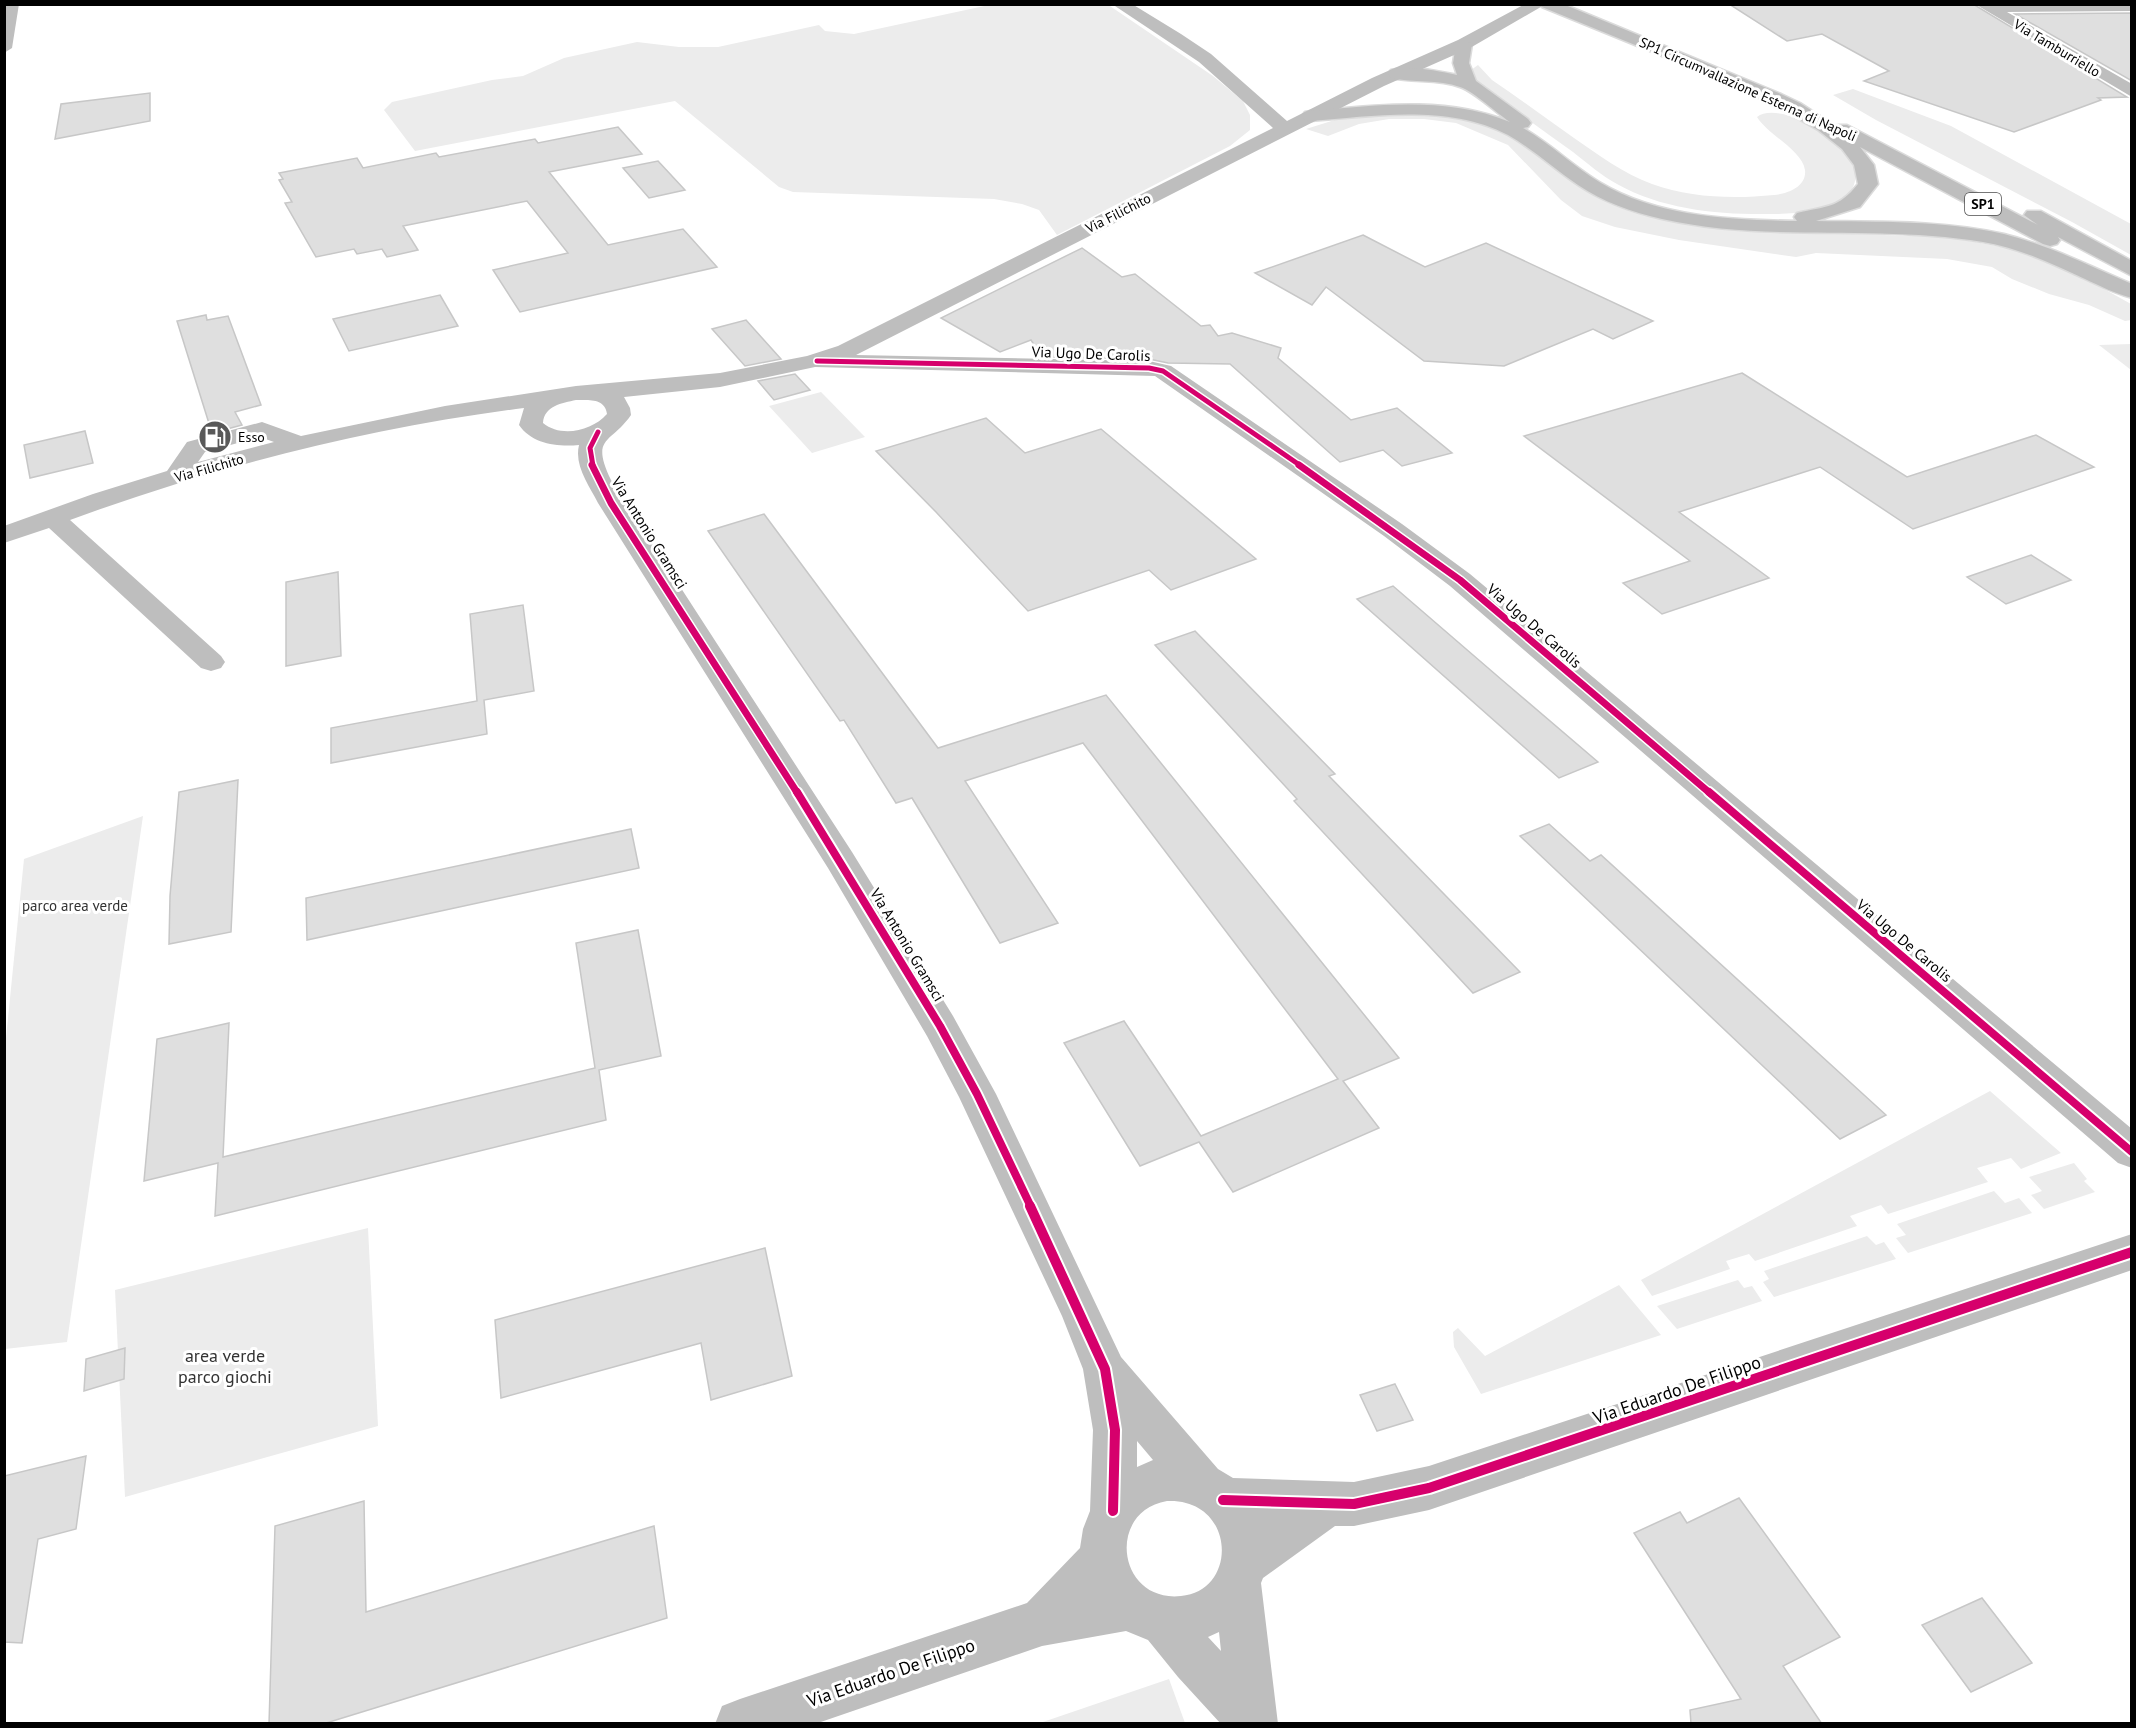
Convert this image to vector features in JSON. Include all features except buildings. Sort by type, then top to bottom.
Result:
[{"type":"main road","points":[[4,48],[11,4]]},
{"type":"main road","points":[[1120,4],[1205,58],[1285,129]]},
{"type":"main road","name":"Via Filichito","points":[[4,536],[115,495],[300,444],[495,404],[685,384],[817,361],[846,351],[1378,82],[1464,44],[1522,15],[1538,4]]},
{"type":"main road","name":"SP1 Circumvallazione Esterna di Napoli","points":[[1548,4],[1700,65],[1832,124],[2028,228],[2132,290]]},
{"type":"main road","name":"SP1 Circumvallazione Esterna di Napoli","points":[[1586,4],[1799,91]]},
{"type":"main road","points":[[1985,6],[2132,6]]},
{"type":"main road","name":"Via Tamburriello","points":[[1985,6],[2132,92]]},
{"type":"main road","points":[[1464,44],[1461,63],[1468,83]]},
{"type":"main road","points":[[1397,74],[1434,76],[1468,83],[1614,187],[1643,200],[1674,209],[1740,219],[1783,219],[1824,214],[1853,203],[1868,184],[1863,164],[1852,150],[1812,120],[1775,98]]},
{"type":"main road","points":[[1378,82],[1393,98],[1418,109]]},
{"type":"main road","points":[[1311,116],[1418,109],[1479,119],[1512,129],[1594,188],[1628,203],[1668,214],[1711,223],[1757,227],[1905,230],[1984,237],[2056,257],[2132,290]]},
{"type":"main road","name":"SP1 Circumvallazione Esterna di Napoli","points":[[1862,118],[2132,270]]},
{"type":"main road","name":"Via Ugo De Carolis","points":[[817,361],[1149,368],[1163,372],[1393,530],[1460,580],[2132,1152]]},
{"type":"main road","name":"Via Filichito","points":[[453,413],[509,415],[539,428],[574,437],[598,432],[610,426],[620,415],[659,393],[685,384]]},
{"type":"main road","points":[[591,393],[614,400],[620,407],[620,415]]},
{"type":"main road","points":[[539,428],[535,410],[557,397]]},
{"type":"main road","name":"Via Antonio Gramsci","points":[[539,428],[597,476]]},
{"type":"main road","name":"Via Antonio Gramsci","points":[[598,432],[591,445],[590,454],[597,476],[611,503],[833,850],[940,1026],[982,1104],[1082,1315],[1105,1370],[1115,1430],[1113,1511]]},
{"type":"main road","points":[[53,518],[212,662]]},
{"type":"main road","name":"Via Eduardo De Filippo","points":[[1213,1493],[1354,1504],[1429,1488],[2132,1252]]},
{"type":"main road","name":"Via Antonio Gramsci","points":[[1105,1370],[1213,1493]]},
{"type":"main road","points":[[1174,1477],[1213,1493],[1235,1514],[1244,1537],[1241,1574],[1252,1721],[1195,1660],[1111,1581],[1103,1558],[1104,1533],[1113,1511],[1133,1490],[1155,1481],[1174,1477]]},
{"type":"main road","points":[[1146,1613],[1189,1620],[1212,1612],[1241,1574],[1328,1503]]},
{"type":"main road","name":"Via Eduardo De Filippo","points":[[1042,1622],[1103,1558]]},
{"type":"main road","name":"Via Eduardo De Filippo","points":[[740,1724],[808,1712],[1042,1622],[1146,1613]]},
{"type":"green space","points":[[1107,4],[1213,76],[1243,101],[1250,115],[1250,130],[1230,146],[1057,235],[1039,210],[994,199],[793,192],[779,187],[675,101],[415,151],[384,110],[392,102],[492,80],[523,76],[564,58],[637,42],[679,47],[718,47],[819,25],[825,31],[854,34],[989,5]]},
{"type":"green space","points":[[1478,65],[1492,80],[1602,157],[1632,175],[1667,189],[1697,195],[1743,197],[1774,195],[1795,188],[1805,176],[1803,163],[1757,117],[1770,113],[1787,115],[1807,123],[1826,135],[1842,149],[1853,165],[1855,180],[1847,195],[1831,205],[1791,213],[1713,212],[1653,200],[1606,177],[1477,82],[1471,70]]},
{"type":"green space","points":[[1853,89],[1951,126],[2131,224],[2131,255],[1833,95]]},
{"type":"green space","points":[[1408,112],[1464,118],[1506,132],[1616,203],[1764,231],[1943,237],[2012,249],[2070,270],[2131,304],[2131,320],[2125,321],[2089,305],[2049,294],[2012,279],[1992,267],[1947,259],[1816,253],[1796,257],[1679,240],[1615,227],[1582,216],[1561,200],[1508,145],[1456,123],[1424,119],[1389,119],[1359,124],[1328,136],[1306,129],[1341,118]]},
{"type":"green space","points":[[2131,344],[2131,370],[2099,345]]},
{"type":"green space","points":[[821,392],[865,437],[812,453],[769,406]]},
{"type":"green space","name":"parco area verde","points":[[143,816],[67,1342],[5,1349],[4,1058],[24,859]]},
{"type":"green space","points":[[1990,1091],[2061,1153],[2021,1169],[2011,1158],[1977,1168],[1988,1182],[1888,1214],[1881,1205],[1850,1216],[1857,1226],[1755,1261],[1749,1254],[1726,1261],[1730,1269],[1652,1296],[1641,1280]]},
{"type":"green space","points":[[2074,1163],[2087,1179],[2084,1181],[2095,1192],[2044,1209],[2031,1195],[2042,1191],[2029,1177]]},
{"type":"green space","points":[[1994,1191],[2005,1203],[2019,1198],[2032,1213],[1908,1253],[1896,1238],[1906,1235],[1897,1224]]},
{"type":"green space","name":"area verde parco giochi","points":[[368,1228],[378,1426],[125,1497],[115,1290]]},
{"type":"green space","points":[[1867,1236],[1876,1245],[1884,1242],[1896,1259],[1774,1297],[1763,1282],[1769,1279],[1764,1271]]},
{"type":"green space","points":[[1738,1280],[1744,1288],[1752,1286],[1762,1301],[1677,1329],[1657,1306]]},
{"type":"green space","points":[[1619,1285],[1661,1335],[1481,1394],[1454,1347],[1453,1332],[1458,1328],[1485,1356]]},
{"type":"green space","points":[[1169,1679],[1185,1723],[1040,1723]]},
{"type":"cycle path","points":[[817,361],[1149,368],[1163,371],[1393,530],[1460,580],[2132,1152]]},
{"type":"cycle path","points":[[598,432],[590,448],[591,460],[595,473],[611,503],[840,860],[940,1026],[977,1094],[1082,1315],[1105,1369],[1115,1430],[1113,1511]]},
{"type":"cycle path","points":[[1223,1500],[1354,1504],[1429,1488],[2132,1252]]},
{"type":"place","name":"Esso","points":[[215,437]]}]
